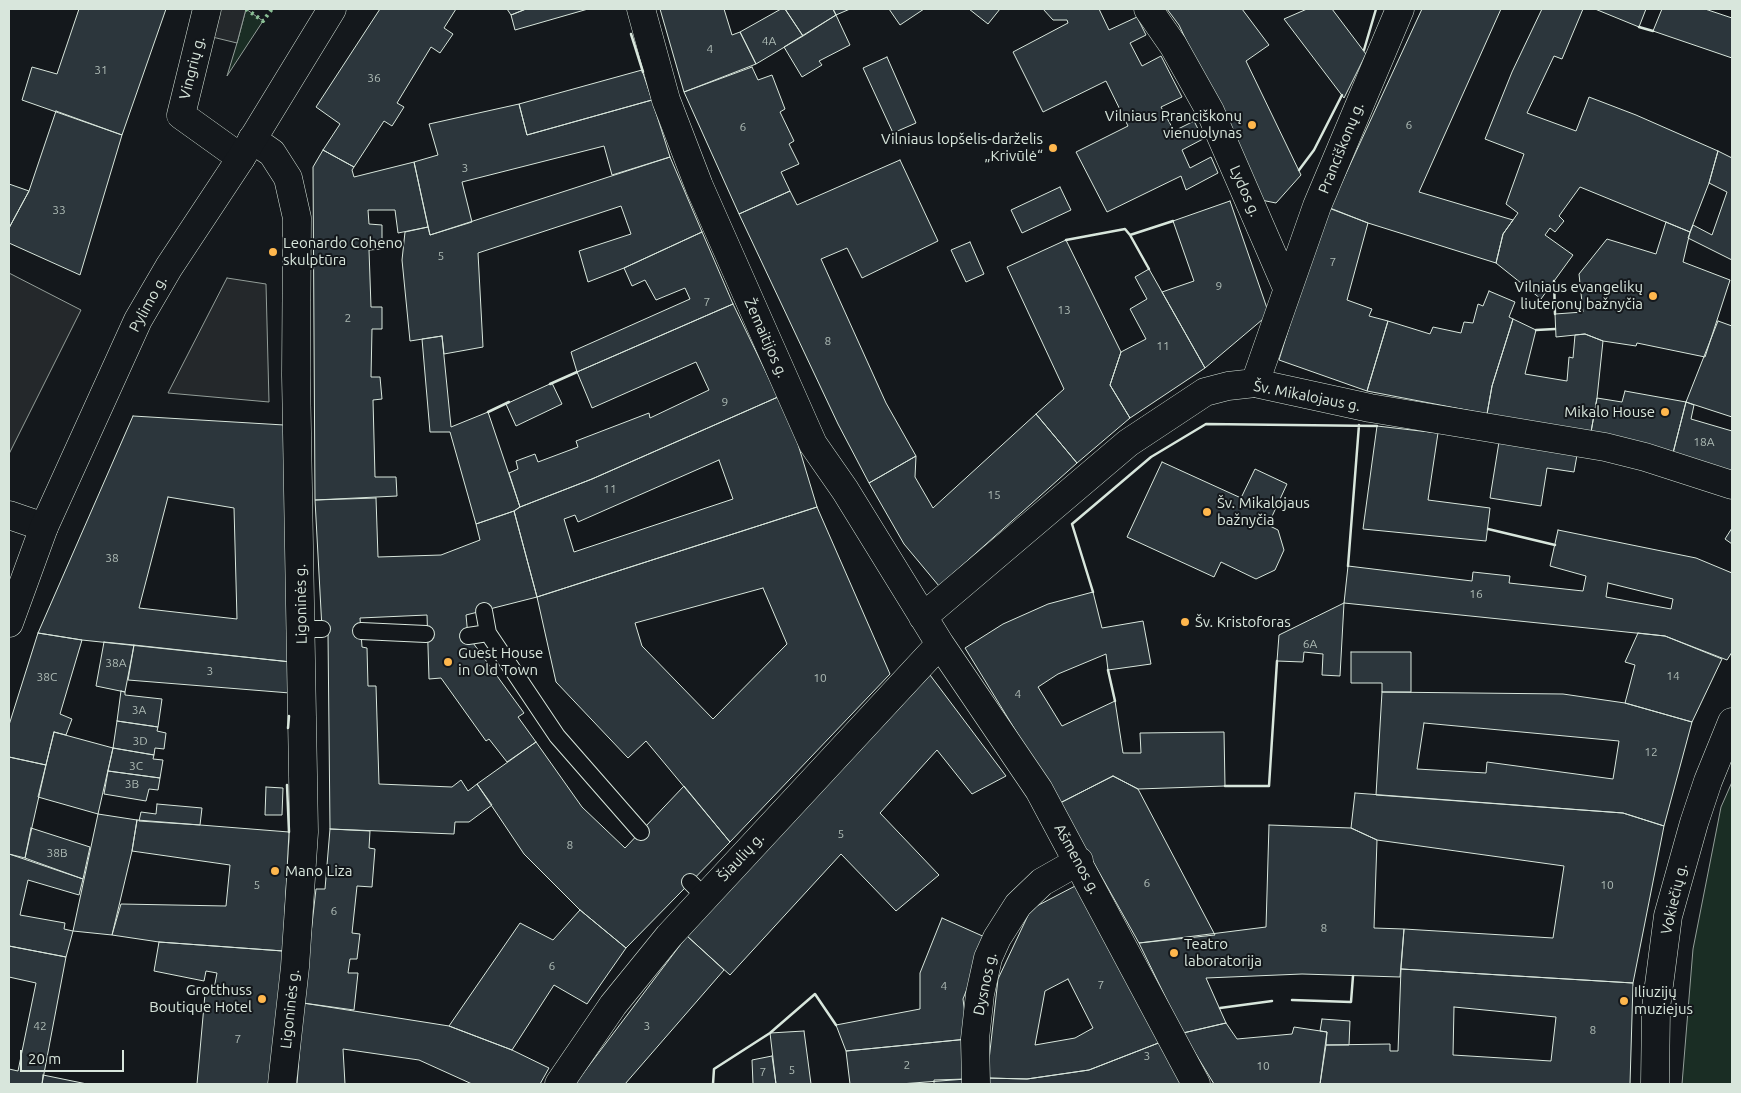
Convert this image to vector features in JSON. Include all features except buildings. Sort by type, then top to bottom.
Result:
[{"type":"street","name":"Vingrių g.","points":[[207,9],[180,115],[246,148]]},
{"type":"street","name":"Pylimo g.","points":[[9,623],[44,527],[138,320],[169,267],[246,148],[332,9]]},
{"type":"street","name":"Žemaitijos g.","points":[[641,9],[666,100],[699,186],[812,444],[845,490],[940,644]]},
{"type":"street","name":"Lydos g.","points":[[1148,9],[1173,45],[1210,111],[1288,288]]},
{"type":"street","name":"Pranciškonų g.","points":[[1288,288],[1317,206],[1400,9]]},
{"type":"street","name":"Ligoninės g.","points":[[246,148],[272,153],[288,178],[297,218],[296,375],[312,629],[304,832],[295,967],[282,1084]]},
{"type":"street","points":[[1255,384],[1288,288]]},
{"type":"street","name":"Šv. Mikalojaus g.","points":[[923,617],[1128,442],[1205,392],[1228,386],[1255,384],[1370,408],[1605,448],[1645,457],[1732,485]]},
{"type":"street","points":[[9,515],[44,527]]},
{"type":"street","name":"Ašmenos g.","points":[[940,644],[1038,790],[1079,862],[1196,1084]]},
{"type":"street","name":"Šiaulių g.","points":[[559,1084],[613,1005],[697,889],[940,644]]},
{"type":"street","name":"Vokiečių g.","points":[[1655,1084],[1656,1008],[1668,916],[1696,814],[1732,722]]},
{"type":"street","name":"Dysnos g.","points":[[976,1084],[975,1039],[980,994],[988,958],[1002,926],[1024,899],[1042,882],[1079,862]]},
{"type":"lane","points":[[484,611],[488,633],[557,736],[641,832]]},
{"type":"lane","points":[[361,631],[426,634]]},
{"type":"lane","points":[[468,636],[488,633]]},
{"type":"green space","points":[[246,9],[263,21],[227,76],[237,43]]},
{"type":"green space","points":[[1732,782],[1732,1084],[1682,1084],[1693,949],[1721,807]]},
{"type":"shaded area","points":[[208,9],[246,9],[237,43],[200,34]]},
{"type":"shaded area","points":[[9,273],[81,310],[9,454]]},
{"type":"shaded area","points":[[227,278],[266,284],[269,402],[168,393]]},
{"type":"hedge","points":[[246,9],[263,21],[272,9]]},
{"type":"wall","points":[[1364,50],[1376,9]]},
{"type":"wall","points":[[1639,27],[1653,31]]},
{"type":"wall","points":[[631,34],[643,72]]},
{"type":"wall","points":[[1299,170],[1314,150],[1342,95]]},
{"type":"wall","points":[[1066,240],[1125,229],[1130,235],[1173,221]]},
{"type":"wall","points":[[1130,235],[1149,269]]},
{"type":"wall","points":[[1554,281],[1555,314]]},
{"type":"wall","points":[[1536,330],[1555,329]]},
{"type":"wall","points":[[550,384],[577,372]]},
{"type":"wall","points":[[488,412],[509,402]]},
{"type":"wall","points":[[1093,592],[1072,524],[1151,457],[1206,424],[1377,426]]},
{"type":"wall","points":[[1348,566],[1359,425]]},
{"type":"wall","points":[[1488,529],[1555,545]]},
{"type":"wall","points":[[1225,786],[1269,786],[1277,661]]},
{"type":"wall","points":[[1108,670],[1115,701]]},
{"type":"wall","points":[[288,728],[289,716]]},
{"type":"wall","points":[[287,785],[289,832]]},
{"type":"wall","points":[[1292,1000],[1351,1002],[1353,976]]},
{"type":"wall","points":[[713,1084],[714,1069],[770,1033],[815,994],[836,1025]]},
{"type":"wall","points":[[1220,1008],[1272,1001]]},
{"type":"place","name":"Vilniaus Pranciškonų vienuolynas","points":[[1252,125]]},
{"type":"place","name":"Vilniaus lopšelis-darželis „Krivūlė“","points":[[1053,148]]},
{"type":"place","name":"Leonardo Coheno skulptūra","points":[[273,252]]},
{"type":"place","name":"Vilniaus evangelikų liuteronų bažnyčia","points":[[1653,296]]},
{"type":"place","name":"Mikalo House","points":[[1665,412]]},
{"type":"place","name":"Šv. Mikalojaus bažnyčia","points":[[1207,512]]},
{"type":"place","name":"Šv. Kristoforas","points":[[1185,622]]},
{"type":"place","name":"Guest House in Old Town","points":[[448,662]]},
{"type":"place","name":"Mano Liza","points":[[275,871]]},
{"type":"place","name":"Teatro laboratorija","points":[[1174,953]]},
{"type":"place","name":"Grotthuss Boutique Hotel","points":[[262,999]]},
{"type":"place","name":"Iliuzijų muziejus","points":[[1624,1001]]}]
